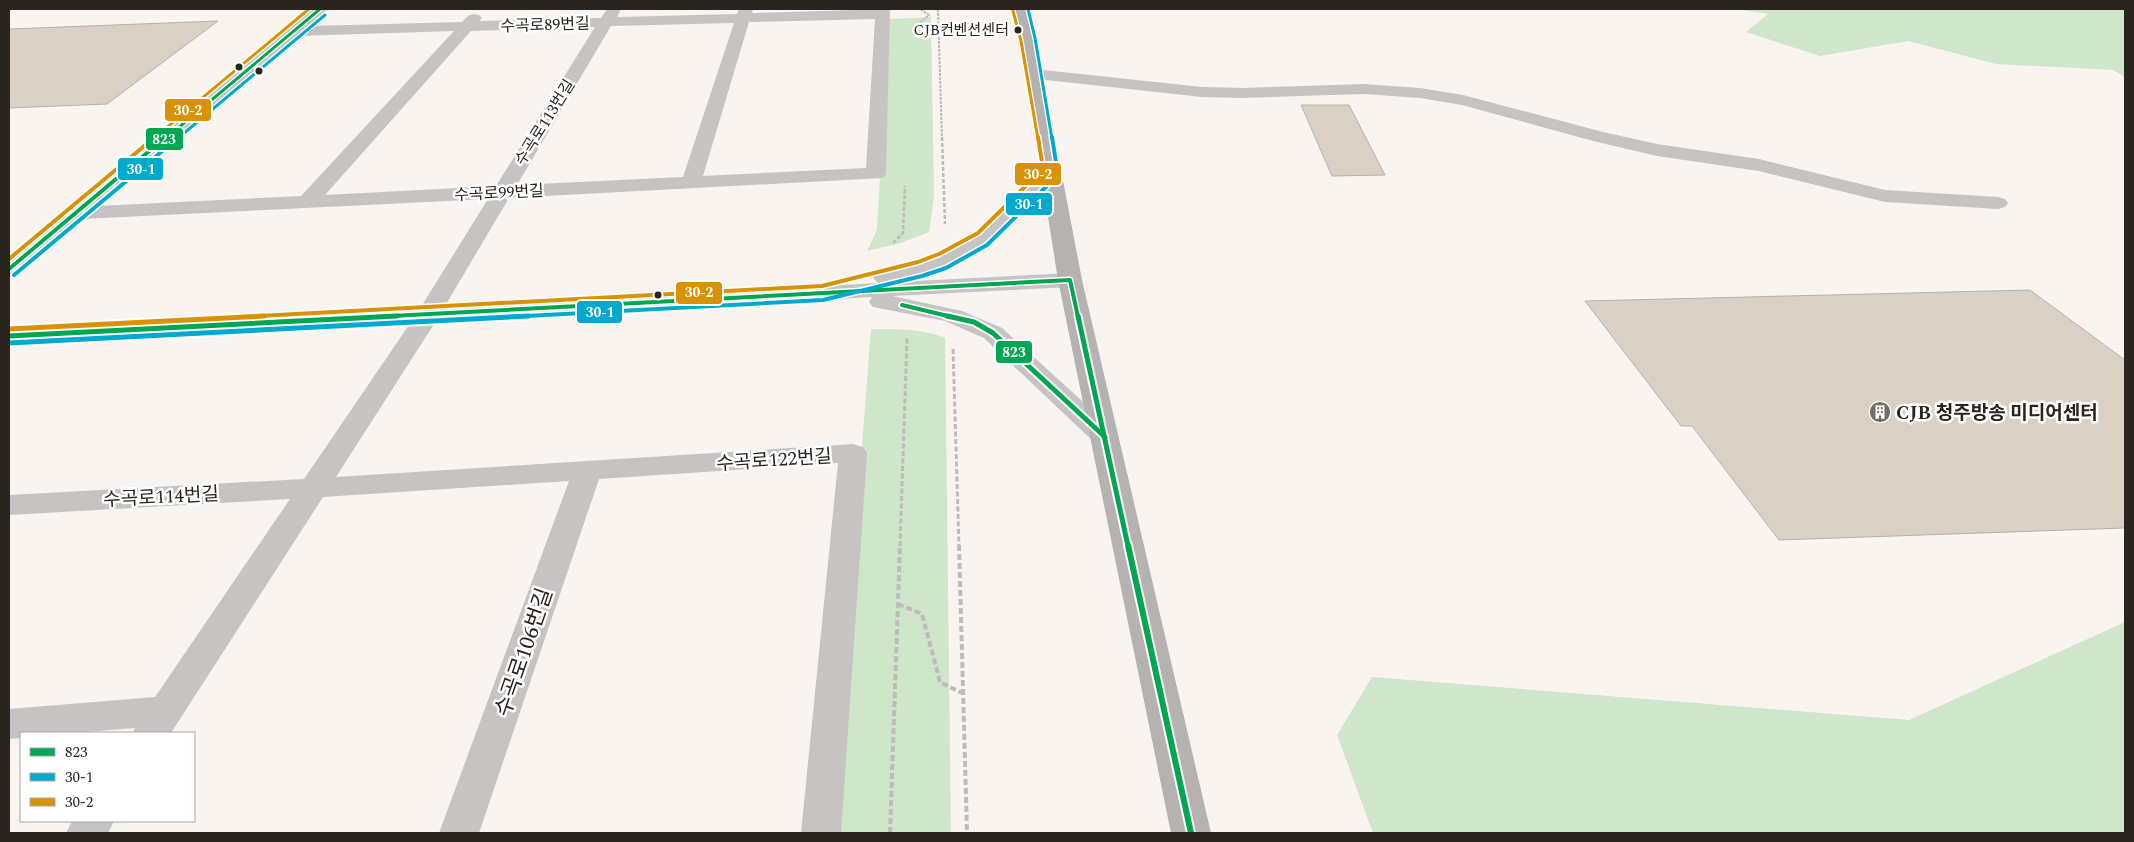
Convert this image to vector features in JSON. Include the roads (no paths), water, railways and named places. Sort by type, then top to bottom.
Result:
[{"type":"main road","points":[[1020,9],[1034,74],[1070,280],[1191,833]]},
{"type":"street","points":[[9,269],[320,9]]},
{"type":"street","name":"수곡로89번길","points":[[307,202],[483,9]]},
{"type":"street","name":"수곡로89번길","points":[[294,31],[467,26],[610,16],[883,11],[880,83]]},
{"type":"street","points":[[691,183],[744,13]]},
{"type":"street","name":"수곡로113번길","points":[[429,313],[610,16]]},
{"type":"street","points":[[1034,74],[1202,92],[1243,93],[1312,89],[1364,89],[1420,93],[1463,100],[1638,146],[1703,158],[1759,165],[1885,196],[1998,203]]},
{"type":"street","name":"수곡로99번길","points":[[76,213],[876,174],[880,83]]},
{"type":"street","points":[[823,293],[920,269],[942,261],[982,239],[1051,172]]},
{"type":"street","points":[[9,336],[1070,280]]},
{"type":"street","points":[[823,293],[917,307],[974,322],[994,333],[1008,345],[1105,437]]},
{"type":"street","points":[[9,724],[158,722],[429,313]]},
{"type":"street","name":"수곡로122번길","points":[[314,488],[853,453],[821,833]]},
{"type":"street","name":"수곡로106번길","points":[[459,833],[587,471]]},
{"type":"street","name":"수곡로114번길","points":[[9,505],[314,488]]},
{"type":"street","points":[[86,833],[93,822]]},
{"type":"place","name":"CJB컨벤션센터","points":[[1018,30]]},
{"type":"place","name":"CJB 청주방송 미디어센터","points":[[1880,412]]}]
